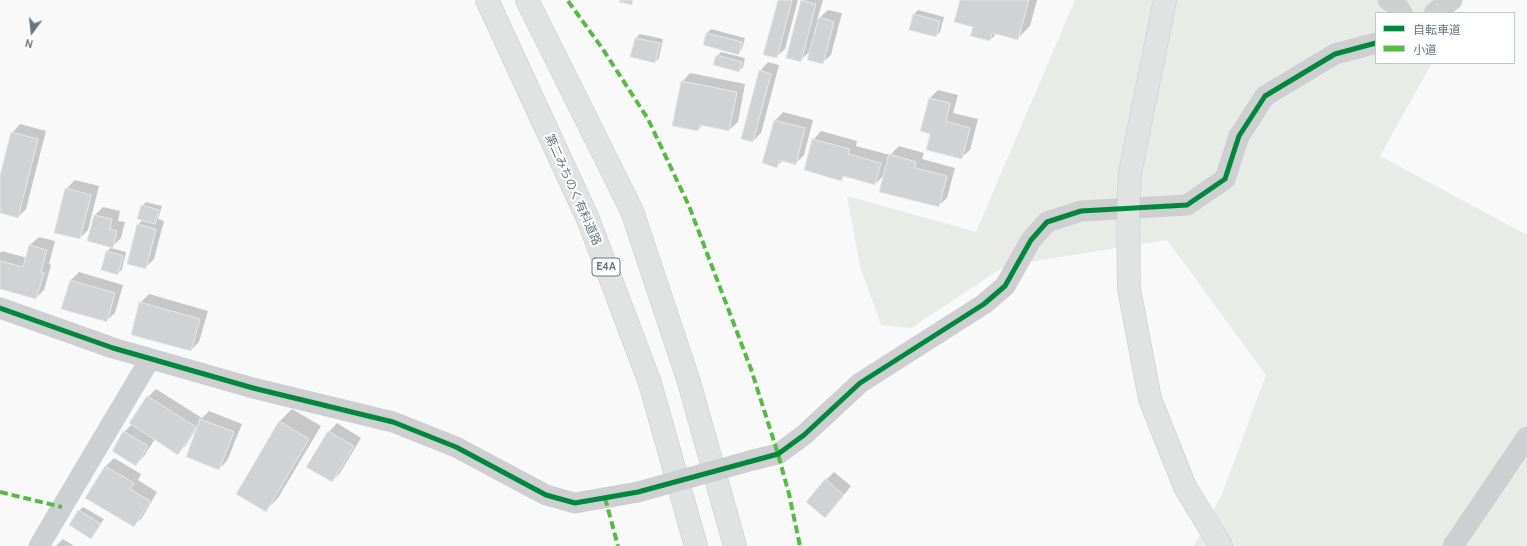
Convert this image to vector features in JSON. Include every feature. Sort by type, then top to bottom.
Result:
[{"type":"main road","name":"第二みちのく有料道路","points":[[486,0],[590,226],[650,383],[696,546]]},
{"type":"main road","points":[[527,0],[632,211],[689,382],[735,546]]},
{"type":"main road","points":[[1165,0],[1130,173],[1128,209],[1129,288],[1150,399],[1185,487],[1221,546]]},
{"type":"street","points":[[1388,0],[1396,4],[1401,12]]},
{"type":"street","points":[[1435,12],[1452,0]]},
{"type":"street","points":[[0,308],[106,346],[150,359],[253,388],[394,422],[456,447],[546,495],[575,503],[638,492],[778,454],[804,435],[860,383],[984,304],[1005,286],[1031,240],[1047,222],[1081,211],[1187,205],[1225,179],[1240,136],[1265,96],[1336,54],[1375,43]]},
{"type":"street","points":[[39,546],[150,359]]},
{"type":"street","points":[[1453,546],[1527,437]]},
{"type":"shaded area","points":[[1075,0],[1452,0],[1452,12],[1375,12],[1375,64],[1431,64],[1380,156],[1527,235],[1527,546],[1194,546],[1222,494],[1266,375],[1167,240],[1005,266],[911,328],[881,325],[860,266],[847,196],[976,232]]},
{"type":"building","points":[[620,0],[633,0],[632,5],[619,2]]},
{"type":"building","points":[[778,0],[792,0],[777,58],[763,55]]},
{"type":"building","points":[[801,0],[816,4],[801,62],[786,58]]},
{"type":"building","points":[[960,0],[1029,0],[1018,40],[992,33],[990,41],[970,36],[973,27],[954,22]]},
{"type":"building","points":[[913,14],[940,21],[936,37],[909,30]]},
{"type":"building","points":[[819,17],[834,22],[823,64],[807,60]]},
{"type":"building","points":[[706,33],[742,42],[739,55],[703,45]]},
{"type":"building","points":[[635,38],[660,43],[655,63],[630,57]]},
{"type":"building","points":[[716,55],[742,62],[739,72],[713,65]]},
{"type":"building","points":[[759,70],[771,74],[753,142],[741,139]]},
{"type":"building","points":[[681,81],[737,92],[729,131],[700,125],[698,131],[672,126]]},
{"type":"building","points":[[929,98],[950,103],[946,121],[970,128],[962,159],[926,150],[930,134],[920,131]]},
{"type":"building","points":[[774,120],[805,128],[796,165],[779,160],[777,168],[762,163]]},
{"type":"building","points":[[11,132],[38,139],[18,218],[0,213],[0,175]]},
{"type":"building","points":[[812,139],[850,149],[848,154],[881,163],[875,185],[843,176],[841,181],[804,170]]},
{"type":"building","points":[[889,154],[916,162],[915,168],[947,176],[939,207],[879,192]]},
{"type":"building","points":[[65,188],[91,195],[80,239],[54,233]]},
{"type":"building","points":[[141,205],[159,210],[155,224],[137,219]]},
{"type":"building","points":[[94,215],[112,219],[110,229],[117,231],[113,248],[87,241]]},
{"type":"building","points":[[137,224],[156,229],[146,269],[127,264]]},
{"type":"building","points":[[29,245],[47,250],[41,272],[44,273],[36,299],[0,289],[0,261],[23,267]]},
{"type":"building","points":[[106,251],[123,256],[118,275],[101,270]]},
{"type":"building","points":[[70,280],[115,293],[107,322],[61,309]]},
{"type":"building","points":[[139,302],[200,319],[191,351],[131,335]]},
{"type":"building","points":[[147,396],[196,427],[178,455],[129,423]]},
{"type":"building","points":[[200,419],[234,432],[219,470],[186,457]]},
{"type":"building","points":[[279,421],[309,439],[266,512],[236,494]]},
{"type":"building","points":[[123,431],[148,446],[136,466],[112,451]]},
{"type":"building","points":[[328,431],[354,446],[332,482],[306,467]]},
{"type":"building","points":[[105,466],[134,483],[130,489],[150,501],[134,527],[85,498]]},
{"type":"building","points":[[825,479],[844,495],[825,518],[806,502]]},
{"type":"building","points":[[78,510],[101,524],[91,539],[69,525]]},
{"type":"marked path","points":[[568,1],[602,48],[648,119],[689,206],[751,369],[778,454],[789,494],[800,546]]},
{"type":"marked path","points":[[0,492],[62,507]]},
{"type":"marked path","points":[[605,498],[618,546]]},
{"type":"cycle path","points":[[0,308],[113,348],[253,388],[393,422],[456,447],[546,495],[575,503],[638,492],[778,454],[804,435],[860,383],[984,304],[1005,286],[1031,240],[1047,222],[1081,211],[1187,205],[1225,179],[1239,136],[1265,96],[1335,54],[1375,43]]}]
